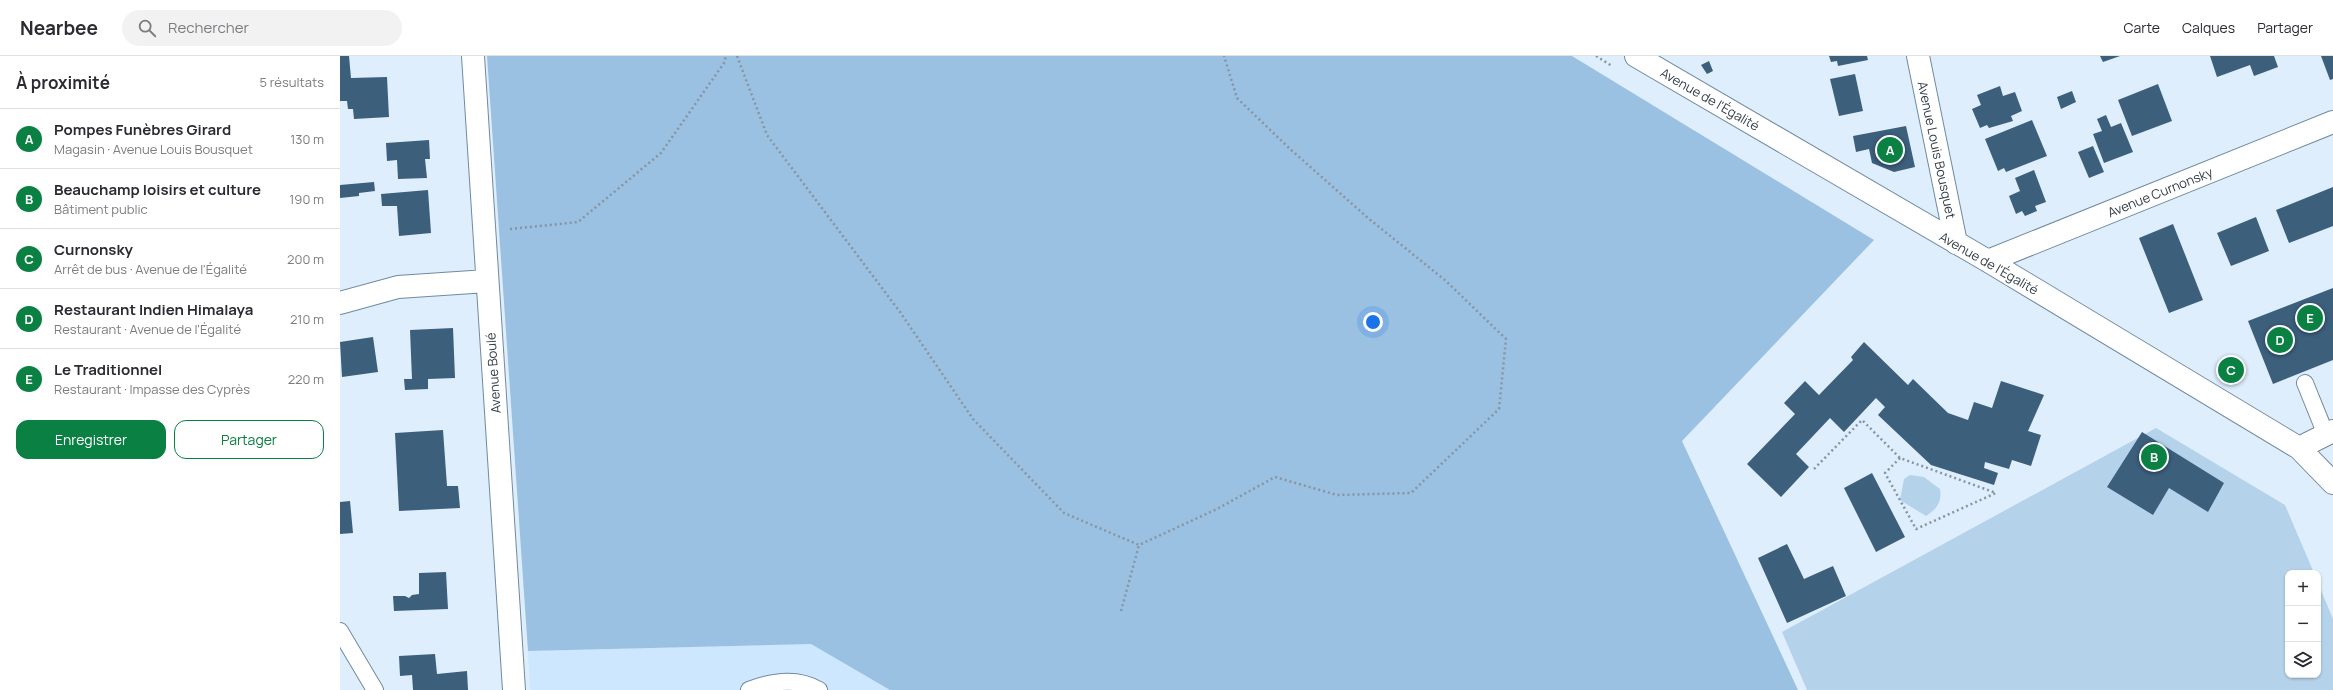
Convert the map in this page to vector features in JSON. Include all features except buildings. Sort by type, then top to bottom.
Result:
[{"type":"street","name":"Avenue Boulé","points":[[473,56],[514,690]]},
{"type":"street","name":"Avenue de l'Égalité","points":[[1636,56],[1988,261],[2300,448],[2333,483]]},
{"type":"street","name":"Avenue Louis Bousquet","points":[[1918,56],[1956,243]]},
{"type":"street","name":"Avenue Curnonsky","points":[[1988,261],[2333,122]]},
{"type":"street","points":[[340,303],[398,287],[487,281]]},
{"type":"street","points":[[2300,448],[2330,433]]},
{"type":"lane","points":[[2305,384],[2330,433]]},
{"type":"lane","points":[[340,631],[375,690]]},
{"type":"lane","points":[[749,690],[761,685],[788,681],[807,683],[819,690]]},
{"type":"path","points":[[485,230],[578,222],[661,153],[724,63],[726,56]]},
{"type":"path","points":[[737,56],[767,135],[900,312],[973,419],[1064,513],[1139,545],[1217,509],[1275,477],[1337,494],[1411,493],[1499,409],[1506,339],[1446,281],[1368,218],[1289,148],[1237,98],[1224,56]]},
{"type":"path","points":[[1814,469],[1862,420],[1900,458],[1996,493],[1916,529],[1886,473],[1900,458]]},
{"type":"path","points":[[1120,611],[1139,545]]},
{"type":"shaded area","points":[[487,56],[1572,56],[1874,240],[1682,441],[1798,690],[890,690],[811,644],[528,651]]},
{"type":"shaded area","points":[[2156,428],[2285,505],[2313,570],[2285,570],[2285,678],[2321,678],[2321,590],[2333,619],[2333,690],[1807,690],[1782,632]]},
{"type":"shaded area","points":[[1910,475],[1924,477],[1940,489],[1938,505],[1926,516],[1900,500],[1904,479]]},
{"type":"shaded area","points":[[811,644],[890,690],[530,690],[528,651]]},
{"type":"place","name":"Pompes Funèbres Girard","points":[[1890,150]]},
{"type":"place","name":"Le Traditionnel","points":[[2310,318]]},
{"type":"place","name":"Restaurant Indien Himalaya","points":[[2280,340]]},
{"type":"place","name":"Curnonsky","points":[[2231,370]]},
{"type":"place","name":"Beauchamp loisirs et culture","points":[[2154,457]]}]
